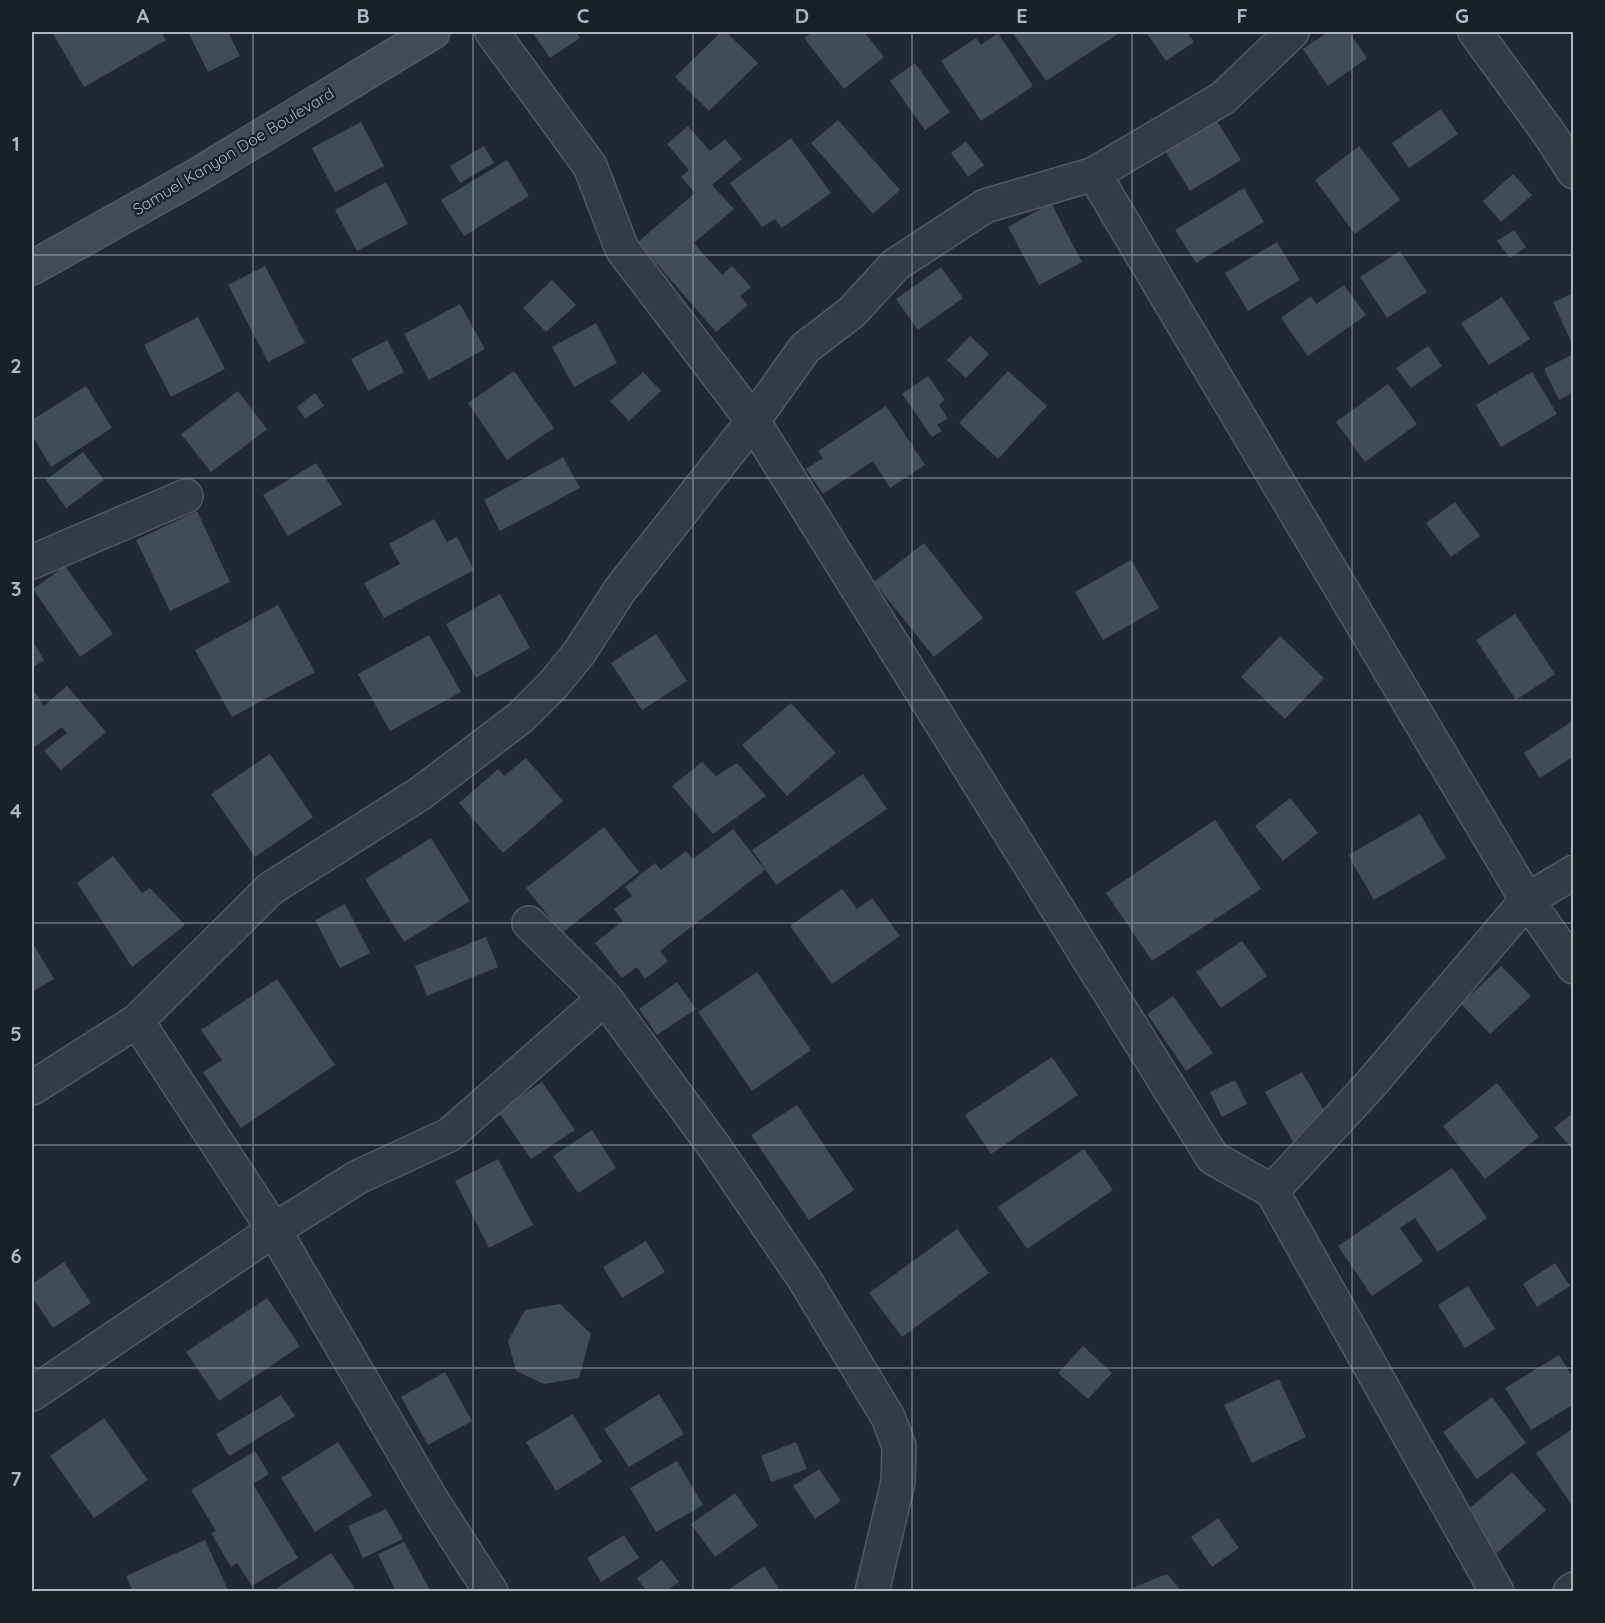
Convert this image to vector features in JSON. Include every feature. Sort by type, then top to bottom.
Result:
[{"type":"street","name":"Samuel Kanyon Doe Boulevard","points":[[32,268],[194,177],[433,32]]},
{"type":"street","points":[[492,32],[590,166],[622,249],[753,421],[1213,1158],[1272,1191],[1497,1592]]},
{"type":"street","points":[[32,1088],[137,1021],[270,889],[421,793],[521,717],[554,684],[579,653],[620,590],[753,421],[805,348],[852,312],[895,265],[985,206],[1094,174],[1223,98],[1292,32]]},
{"type":"street","points":[[1474,32],[1548,132],[1574,172]]},
{"type":"street","points":[[1094,174],[1527,900],[1574,967]]},
{"type":"street","points":[[32,562],[186,496]]},
{"type":"street","points":[[1272,1191],[1370,1085],[1527,900],[1574,872]]},
{"type":"street","points":[[529,923],[605,998],[713,1145],[803,1277],[888,1417],[899,1446],[898,1482],[872,1592]]},
{"type":"street","points":[[32,1394],[274,1230],[358,1177],[449,1135],[605,998]]},
{"type":"street","points":[[137,1021],[274,1230],[433,1502],[491,1592]]},
{"type":"street","points":[[1569,1592],[1574,1589]]},
{"type":"building","points":[[52,32],[161,32],[166,40],[84,87]]},
{"type":"building","points":[[188,32],[228,32],[240,56],[208,72]]},
{"type":"building","points":[[532,32],[576,32],[580,38],[550,58]]},
{"type":"building","points":[[721,32],[726,32],[758,63],[709,111],[675,77]]},
{"type":"building","points":[[813,32],[864,32],[884,57],[844,89],[804,38]]},
{"type":"building","points":[[1012,32],[1121,32],[1046,81]]},
{"type":"building","points":[[1146,32],[1187,32],[1194,42],[1166,61]]},
{"type":"building","points":[[1328,32],[1349,32],[1367,58],[1328,86],[1303,49]]},
{"type":"building","points":[[998,33],[1033,86],[981,121],[941,61],[976,38],[981,45]]},
{"type":"building","points":[[915,63],[950,112],[925,130],[890,81]]},
{"type":"building","points":[[1441,109],[1458,134],[1409,168],[1392,143]]},
{"type":"building","points":[[1213,115],[1241,160],[1190,191],[1162,146]]},
{"type":"building","points":[[838,120],[900,190],[873,214],[811,143]]},
{"type":"building","points":[[361,122],[384,166],[335,192],[312,148]]},
{"type":"building","points":[[688,126],[710,151],[725,139],[742,159],[712,185],[734,209],[694,243],[722,275],[732,266],[751,287],[740,296],[748,305],[716,332],[638,242],[695,193],[681,177],[689,170],[667,144]]},
{"type":"building","points":[[791,138],[831,193],[782,228],[775,219],[762,227],[730,183]]},
{"type":"building","points":[[966,141],[984,165],[968,177],[951,153]]},
{"type":"building","points":[[484,146],[494,163],[460,183],[450,166]]},
{"type":"building","points":[[1359,146],[1400,200],[1355,234],[1315,180]]},
{"type":"building","points":[[507,160],[529,196],[464,236],[441,200]]},
{"type":"building","points":[[1513,174],[1532,195],[1501,222],[1483,201]]},
{"type":"building","points":[[386,182],[408,224],[357,251],[335,210]]},
{"type":"building","points":[[1244,188],[1264,222],[1196,263],[1175,230]]},
{"type":"building","points":[[1051,203],[1082,262],[1039,285],[1008,227]]},
{"type":"building","points":[[1514,230],[1526,247],[1510,258],[1497,241]]},
{"type":"building","points":[[1277,242],[1300,280],[1248,311],[1225,273]]},
{"type":"building","points":[[1400,251],[1427,292],[1387,318],[1360,277]]},
{"type":"building","points":[[265,266],[305,343],[268,362],[228,285]]},
{"type":"building","points":[[941,267],[963,298],[918,330],[896,299]]},
{"type":"building","points":[[552,280],[576,305],[546,332],[523,308]]},
{"type":"building","points":[[1344,285],[1366,315],[1308,356],[1281,318],[1311,296],[1316,304]]},
{"type":"building","points":[[1574,293],[1574,348],[1553,302]]},
{"type":"building","points":[[1502,297],[1530,339],[1489,365],[1461,323]]},
{"type":"building","points":[[460,304],[485,349],[429,380],[404,334]]},
{"type":"building","points":[[198,317],[225,369],[171,397],[144,345]]},
{"type":"building","points":[[596,323],[617,363],[574,387],[552,347]]},
{"type":"building","points":[[970,336],[989,354],[966,378],[947,360]]},
{"type":"building","points":[[387,340],[404,372],[368,391],[351,359]]},
{"type":"building","points":[[1428,346],[1442,366],[1411,388],[1396,368]]},
{"type":"building","points":[[1574,354],[1574,392],[1559,400],[1544,369]]},
{"type":"building","points":[[514,371],[554,428],[507,460],[468,403]]},
{"type":"building","points":[[1008,371],[1047,406],[998,459],[959,423]]},
{"type":"building","points":[[643,372],[661,391],[629,421],[610,401]]},
{"type":"building","points":[[1532,372],[1557,414],[1501,447],[1476,405]]},
{"type":"building","points":[[928,376],[945,400],[939,405],[948,418],[937,425],[942,431],[932,437],[902,394]]},
{"type":"building","points":[[1388,384],[1417,424],[1365,462],[1336,422]]},
{"type":"building","points":[[86,386],[112,428],[51,467],[32,435],[32,420]]},
{"type":"building","points":[[238,391],[267,429],[211,472],[181,434]]},
{"type":"building","points":[[315,393],[324,406],[305,419],[297,407]]},
{"type":"building","points":[[886,406],[925,465],[890,488],[873,461],[823,494],[806,469],[823,458],[818,451]]},
{"type":"building","points":[[83,452],[104,480],[66,508],[46,480]]},
{"type":"building","points":[[563,457],[580,488],[500,531],[484,500]]},
{"type":"building","points":[[316,463],[342,504],[288,536],[263,495]]},
{"type":"building","points":[[1455,502],[1480,536],[1451,557],[1426,523]]},
{"type":"building","points":[[197,511],[230,582],[170,611],[136,540]]},
{"type":"building","points":[[434,519],[447,542],[457,537],[474,570],[384,618],[364,583],[400,564],[389,544]]},
{"type":"building","points":[[924,543],[983,618],[934,657],[874,582]]},
{"type":"building","points":[[1131,560],[1159,608],[1103,640],[1075,592]]},
{"type":"building","points":[[65,566],[113,634],[80,657],[33,589]]},
{"type":"building","points":[[500,594],[530,648],[476,678],[446,624]]},
{"type":"building","points":[[278,605],[315,672],[232,717],[195,650]]},
{"type":"building","points":[[1515,614],[1555,674],[1516,700],[1476,640]]},
{"type":"building","points":[[656,634],[687,681],[642,710],[611,663]]},
{"type":"building","points":[[429,635],[461,692],[390,731],[358,674]]},
{"type":"building","points":[[1280,636],[1324,678],[1285,719],[1241,677]]},
{"type":"building","points":[[32,640],[44,660],[32,668]]},
{"type":"building","points":[[67,686],[106,732],[61,770],[44,751],[67,733],[62,727],[32,749],[32,690],[44,706]]},
{"type":"building","points":[[791,703],[836,753],[787,796],[742,745]]},
{"type":"building","points":[[1574,720],[1574,756],[1540,778],[1524,753]]},
{"type":"building","points":[[270,754],[313,817],[255,857],[211,794]]},
{"type":"building","points":[[526,758],[563,801],[503,853],[459,803],[498,769],[504,776]]},
{"type":"building","points":[[702,762],[716,776],[737,763],[766,796],[713,834],[672,786]]},
{"type":"building","points":[[863,774],[887,809],[776,885],[752,850]]},
{"type":"building","points":[[1290,798],[1318,833],[1283,861],[1255,826]]},
{"type":"building","points":[[1420,814],[1446,858],[1374,900],[1348,855]]},
{"type":"building","points":[[1215,820],[1261,889],[1152,961],[1106,893]]},
{"type":"building","points":[[604,827],[639,872],[562,933],[526,888]]},
{"type":"building","points":[[733,829],[765,870],[660,951],[668,961],[645,979],[637,967],[622,978],[595,943],[623,921],[614,909],[632,896],[625,887],[655,863],[661,870],[686,851],[693,859]]},
{"type":"building","points":[[431,838],[470,901],[404,942],[365,879]]},
{"type":"building","points":[[113,856],[142,893],[150,888],[185,925],[132,967],[77,883]]},
{"type":"building","points":[[842,889],[857,909],[872,898],[900,936],[832,984],[790,926]]},
{"type":"building","points":[[345,904],[370,953],[340,968],[315,920]]},
{"type":"building","points":[[486,937],[498,967],[427,996],[415,966]]},
{"type":"building","points":[[1242,941],[1267,976],[1221,1008],[1196,972]]},
{"type":"building","points":[[32,942],[54,979],[32,992]]},
{"type":"building","points":[[1501,966],[1531,996],[1490,1034],[1461,1004]]},
{"type":"building","points":[[757,972],[811,1050],[752,1091],[698,1012]]},
{"type":"building","points":[[277,979],[335,1065],[241,1128],[203,1072],[222,1060],[201,1030]]},
{"type":"building","points":[[677,982],[696,1009],[657,1035],[639,1009]]},
{"type":"building","points":[[1173,996],[1213,1053],[1186,1071],[1147,1014]]},
{"type":"building","points":[[1052,1057],[1078,1095],[991,1154],[965,1115]]},
{"type":"building","points":[[1302,1072],[1330,1121],[1293,1142],[1265,1092]]},
{"type":"building","points":[[1235,1080],[1247,1104],[1222,1117],[1210,1092]]},
{"type":"building","points":[[542,1082],[575,1130],[531,1159],[498,1111]]},
{"type":"building","points":[[1497,1083],[1539,1137],[1485,1179],[1443,1126]]},
{"type":"building","points":[[797,1105],[854,1190],[809,1220],[751,1135]]},
{"type":"building","points":[[1574,1112],[1574,1151],[1554,1128]]},
{"type":"building","points":[[592,1130],[616,1168],[578,1193],[553,1156]]},
{"type":"building","points":[[1084,1149],[1113,1190],[1027,1249],[998,1207]]},
{"type":"building","points":[[498,1159],[533,1225],[489,1248],[455,1181]]},
{"type":"building","points":[[1452,1168],[1487,1218],[1438,1252],[1415,1218],[1400,1228],[1423,1261],[1372,1296],[1338,1246]]},
{"type":"building","points":[[957,1229],[989,1273],[902,1337],[869,1293]]},
{"type":"building","points":[[646,1241],[665,1272],[622,1298],[603,1267]]},
{"type":"building","points":[[64,1262],[91,1303],[53,1328],[32,1297],[32,1284]]},
{"type":"building","points":[[1555,1263],[1570,1286],[1537,1307],[1523,1284]]},
{"type":"building","points":[[1468,1286],[1495,1329],[1465,1348],[1438,1305]]},
{"type":"building","points":[[267,1298],[300,1346],[219,1401],[186,1352]]},
{"type":"building","points":[[560,1304],[591,1334],[579,1378],[544,1384],[516,1371],[508,1341],[525,1310]]},
{"type":"building","points":[[1083,1346],[1112,1373],[1088,1399],[1058,1373]]},
{"type":"building","points":[[1559,1355],[1574,1379],[1574,1404],[1531,1430],[1505,1388]]},
{"type":"building","points":[[445,1372],[472,1421],[428,1445],[401,1397]]},
{"type":"building","points":[[1279,1379],[1306,1437],[1252,1463],[1224,1405]]},
{"type":"building","points":[[659,1394],[684,1434],[629,1467],[604,1429]]},
{"type":"building","points":[[281,1395],[295,1416],[229,1456],[216,1434]]},
{"type":"building","points":[[1492,1397],[1526,1443],[1477,1479],[1443,1432]]},
{"type":"building","points":[[573,1414],[602,1462],[556,1491],[526,1442]]},
{"type":"building","points":[[104,1418],[148,1480],[94,1518],[50,1456]]},
{"type":"building","points":[[1574,1428],[1574,1508],[1536,1453]]},
{"type":"building","points":[[338,1442],[372,1495],[315,1532],[281,1478]]},
{"type":"building","points":[[796,1442],[807,1469],[771,1482],[761,1456]]},
{"type":"building","points":[[255,1451],[269,1474],[253,1484],[298,1558],[252,1586],[237,1563],[231,1567],[211,1533],[216,1531],[191,1490]]},
{"type":"building","points":[[677,1461],[703,1505],[656,1532],[630,1488]]},
{"type":"building","points":[[819,1469],[841,1501],[815,1519],[793,1486]]},
{"type":"building","points":[[1512,1472],[1546,1510],[1497,1553],[1463,1514]]},
{"type":"building","points":[[735,1493],[758,1526],[715,1557],[691,1524]]},
{"type":"building","points":[[386,1509],[403,1539],[363,1558],[348,1526]]},
{"type":"building","points":[[1218,1518],[1239,1548],[1212,1567],[1191,1537]]},
{"type":"building","points":[[624,1535],[639,1558],[601,1582],[587,1558]]},
{"type":"building","points":[[205,1540],[229,1592],[133,1592],[126,1576]]},
{"type":"building","points":[[404,1542],[430,1590],[427,1592],[396,1592],[378,1554]]},
{"type":"building","points":[[331,1553],[357,1592],[271,1592]]},
{"type":"building","points":[[662,1560],[679,1582],[665,1592],[647,1592],[637,1578]]},
{"type":"building","points":[[764,1566],[781,1592],[725,1592]]},
{"type":"building","points":[[1167,1574],[1182,1592],[1125,1592],[1125,1591]]}]
